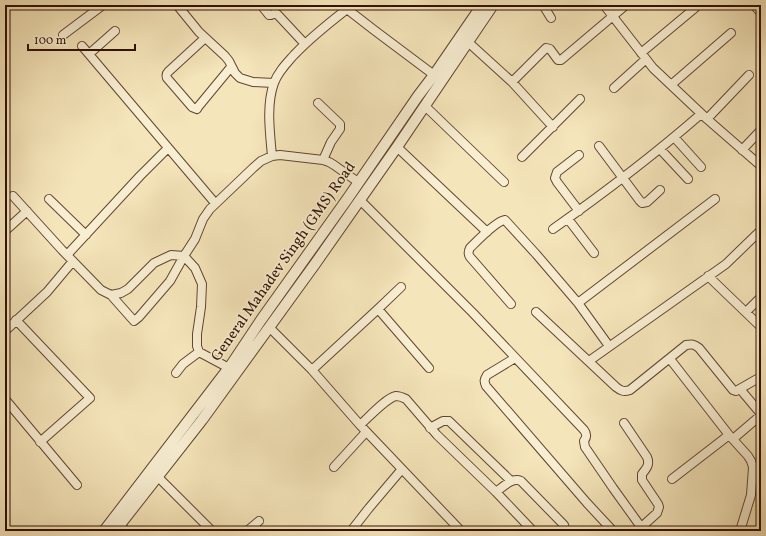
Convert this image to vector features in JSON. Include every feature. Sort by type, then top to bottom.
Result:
[{"type":"street","points":[[63,35],[103,5]]},
{"type":"street","points":[[177,5],[206,38],[225,56],[235,73],[240,78],[244,80],[274,83]]},
{"type":"street","points":[[261,5],[269,15],[275,13],[277,14],[304,44]]},
{"type":"street","name":"General Mahadev Singh (GMS) Road","points":[[104,531],[229,368],[482,5]]},
{"type":"street","points":[[121,529],[315,264],[397,147],[493,5]]},
{"type":"street","points":[[543,5],[551,18]]},
{"type":"street","points":[[604,5],[653,68],[704,116],[761,166]]},
{"type":"street","points":[[512,82],[546,48],[550,49],[558,60],[561,60],[626,5]]},
{"type":"street","points":[[754,5],[761,13]]},
{"type":"street","points":[[272,156],[269,117],[271,96],[274,83],[279,73],[304,44],[347,7],[374,30],[434,75]]},
{"type":"street","points":[[614,88],[643,56],[696,8]]},
{"type":"street","points":[[89,54],[115,31]]},
{"type":"street","points":[[671,85],[731,33]]},
{"type":"street","points":[[206,38],[166,74],[167,78],[192,107],[197,109],[232,67]]},
{"type":"street","points":[[468,42],[512,82],[553,126]]},
{"type":"street","points":[[82,46],[216,204]]},
{"type":"street","points":[[553,229],[704,116],[749,75]]},
{"type":"street","points":[[522,157],[580,99]]},
{"type":"street","points":[[318,102],[341,126],[339,132],[331,142],[323,160]]},
{"type":"street","points":[[425,106],[504,182]]},
{"type":"street","points":[[742,150],[761,130]]},
{"type":"street","points":[[674,137],[701,167]]},
{"type":"street","points":[[599,146],[642,203],[647,202],[660,190]]},
{"type":"street","points":[[397,147],[487,232]]},
{"type":"street","points":[[5,331],[47,292],[86,235],[168,148]]},
{"type":"street","points":[[660,149],[688,179]]},
{"type":"street","points":[[13,196],[70,258],[102,290],[111,295],[134,321],[170,281],[195,239],[203,219],[210,209],[261,161],[272,156],[280,155],[323,160],[334,165],[358,182]]},
{"type":"street","points":[[578,211],[555,178],[557,172],[579,155]]},
{"type":"street","points":[[49,198],[86,235]]},
{"type":"street","points":[[578,304],[715,199]]},
{"type":"street","points":[[360,200],[473,313],[584,430],[586,436],[584,447],[613,488],[639,529],[657,513],[659,507],[642,480],[642,474],[648,467],[649,461],[624,423]]},
{"type":"street","points":[[5,231],[27,211]]},
{"type":"street","points":[[568,219],[594,253]]},
{"type":"street","points":[[511,304],[470,257],[468,251],[501,220],[505,220],[536,254],[578,304],[609,346]]},
{"type":"street","points":[[588,361],[726,264],[761,230]]},
{"type":"street","points":[[111,295],[128,289],[154,263],[171,255],[184,256],[195,268],[202,284],[201,307],[197,334],[197,346],[199,352],[229,368]]},
{"type":"street","points":[[708,276],[761,327]]},
{"type":"street","points":[[312,370],[401,287]]},
{"type":"street","points":[[746,312],[761,297]]},
{"type":"street","points":[[378,309],[429,368]]},
{"type":"street","points":[[536,312],[621,391],[630,390],[686,345],[692,344],[699,348],[733,390],[740,389],[757,379]]},
{"type":"street","points":[[16,320],[90,398],[40,442]]},
{"type":"street","points":[[270,327],[312,370],[366,432],[461,531]]},
{"type":"street","points":[[176,373],[183,364],[199,352]]},
{"type":"street","points":[[515,358],[487,375],[484,379],[486,386],[613,531]]},
{"type":"street","points":[[670,359],[731,437],[748,456],[753,467],[751,495],[740,531]]},
{"type":"street","points":[[672,479],[761,415],[740,389]]},
{"type":"street","points":[[360,425],[388,400],[396,396],[406,399],[430,428],[496,492],[533,531]]},
{"type":"street","points":[[5,399],[77,485]]},
{"type":"street","points":[[430,428],[443,421],[449,421],[511,482]]},
{"type":"street","points":[[334,467],[366,432]]},
{"type":"street","points":[[351,531],[402,469]]},
{"type":"street","points":[[158,477],[212,531]]},
{"type":"street","points":[[496,492],[517,479],[521,481],[564,525],[564,531]]},
{"type":"street","points":[[247,531],[259,521]]}]
